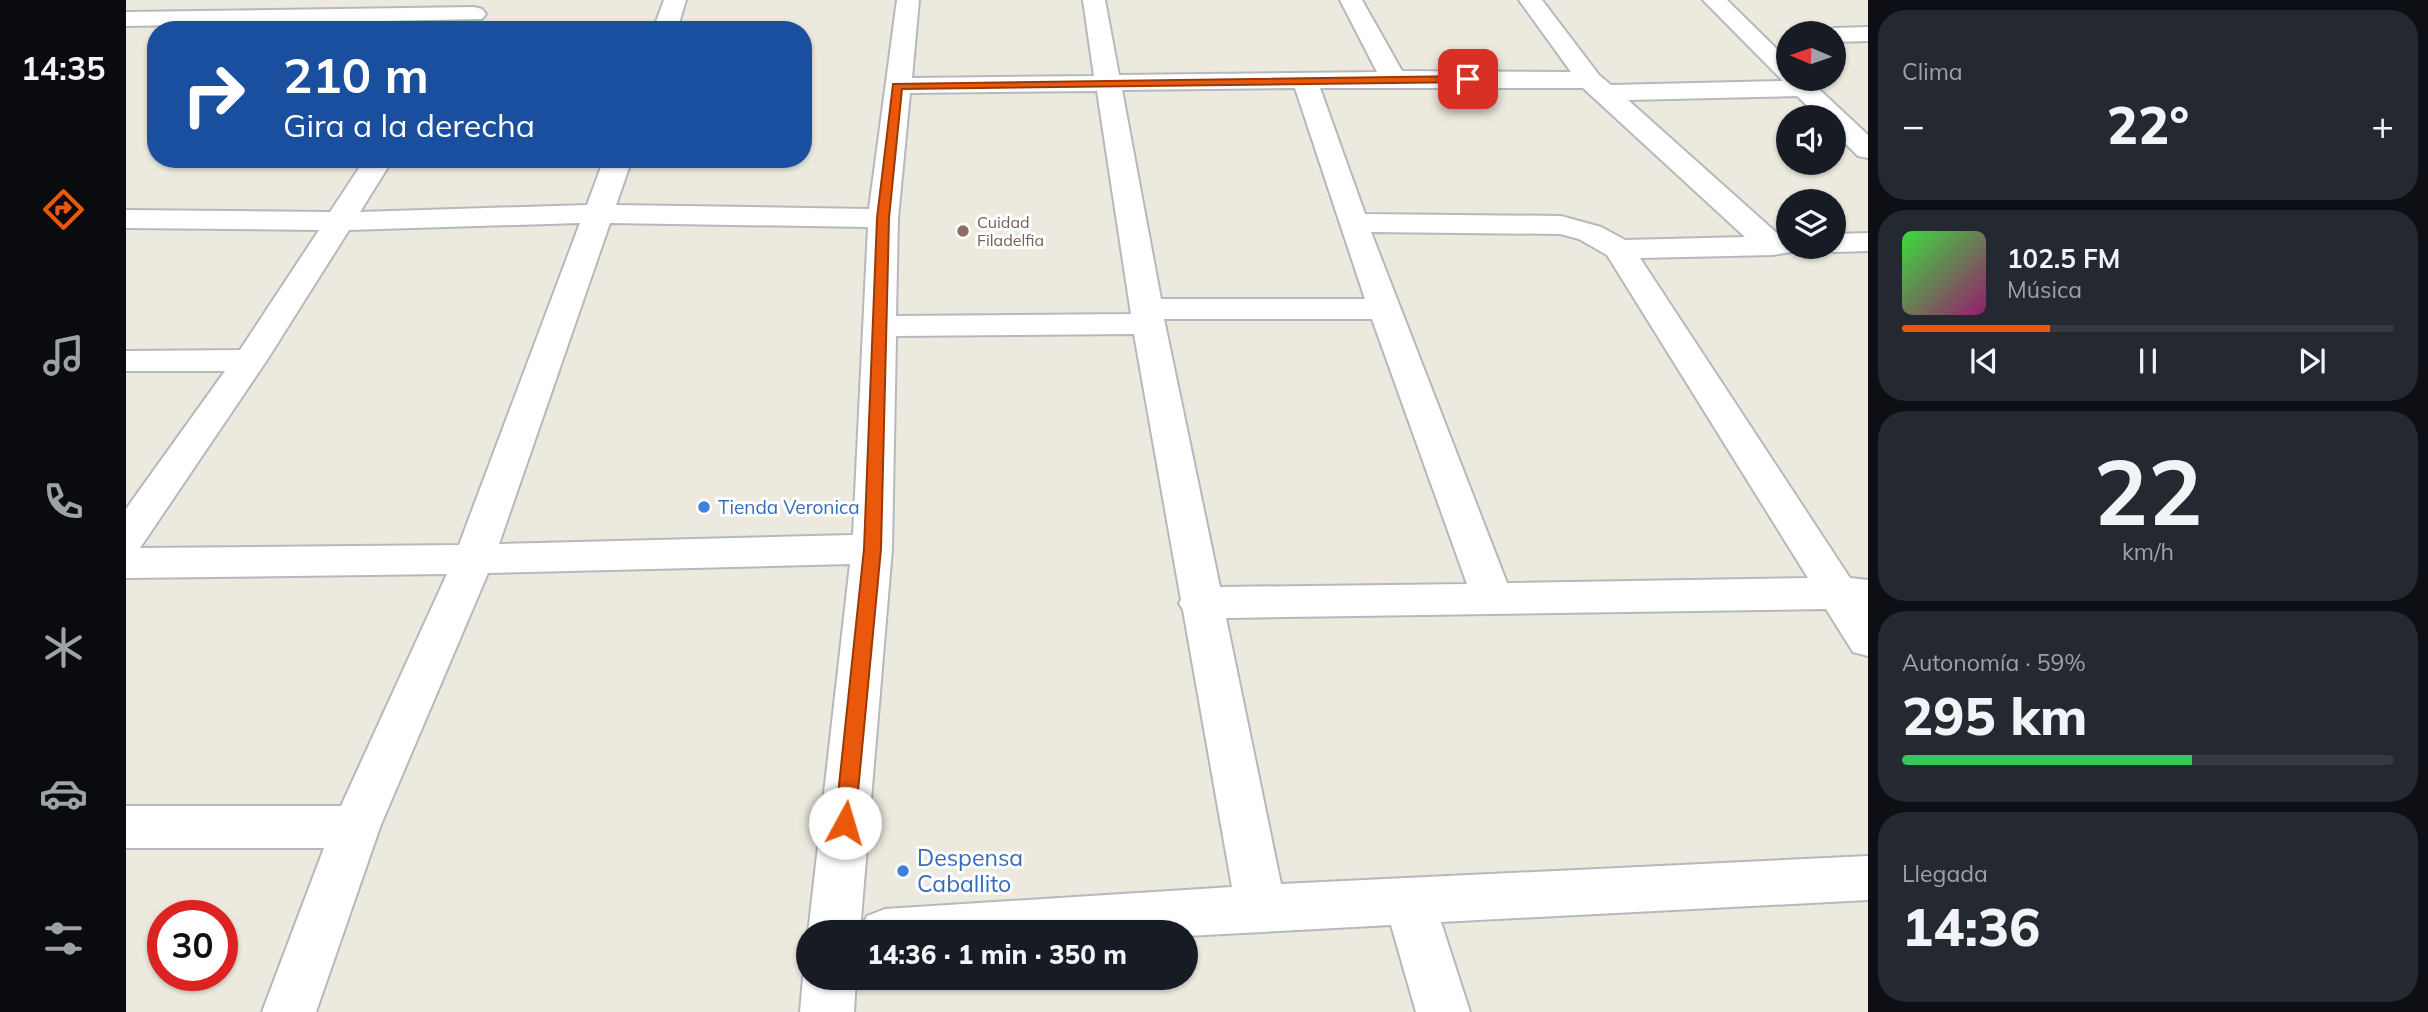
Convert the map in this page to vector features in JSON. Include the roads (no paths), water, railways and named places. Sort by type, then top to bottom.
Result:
[{"type":"street","points":[[667,21],[675,0]]},
{"type":"street","points":[[835,920],[872,549],[883,218],[908,0]]},
{"type":"street","points":[[1094,0],[1147,316],[1200,603],[1261,908]]},
{"type":"street","points":[[1351,0],[1394,79]]},
{"type":"street","points":[[1530,0],[1597,86],[1776,241]]},
{"type":"street","points":[[1714,0],[1776,61]]},
{"type":"street","points":[[126,19],[474,15]]},
{"type":"street","points":[[1846,35],[1868,34]]},
{"type":"street","points":[[1751,36],[1776,36]]},
{"type":"street","points":[[897,86],[1394,79],[1597,86],[1776,81]]},
{"type":"street","points":[[1305,81],[1353,223],[1493,599]]},
{"type":"street","points":[[1807,91],[1821,105]]},
{"type":"street","points":[[1846,127],[1864,143]]},
{"type":"street","points":[[126,538],[250,360],[342,221],[347,208],[373,168]]},
{"type":"street","points":[[289,1012],[356,827],[474,559],[615,168]]},
{"type":"street","points":[[126,219],[342,221],[599,214],[883,218]]},
{"type":"street","points":[[1353,223],[1561,225],[1590,233],[1619,249],[1854,593],[1868,640]]},
{"type":"street","points":[[1619,249],[1776,245]]},
{"type":"street","points":[[878,326],[1385,309]]},
{"type":"street","points":[[126,361],[250,360]]},
{"type":"street","points":[[126,563],[474,559],[872,549]]},
{"type":"street","points":[[1200,603],[1854,593]]},
{"type":"street","points":[[126,827],[356,827]]},
{"type":"street","points":[[1081,920],[1261,908],[1868,878]]},
{"type":"street","points":[[1409,901],[1443,1012]]},
{"type":"street","points":[[827,1012],[829,990]]},
{"type":"place","name":"Cuidad Filadelfia","points":[[963,231]]},
{"type":"place","name":"Tienda Veronica","points":[[704,507]]},
{"type":"place","name":"Despensa Caballito","points":[[903,871]]}]
